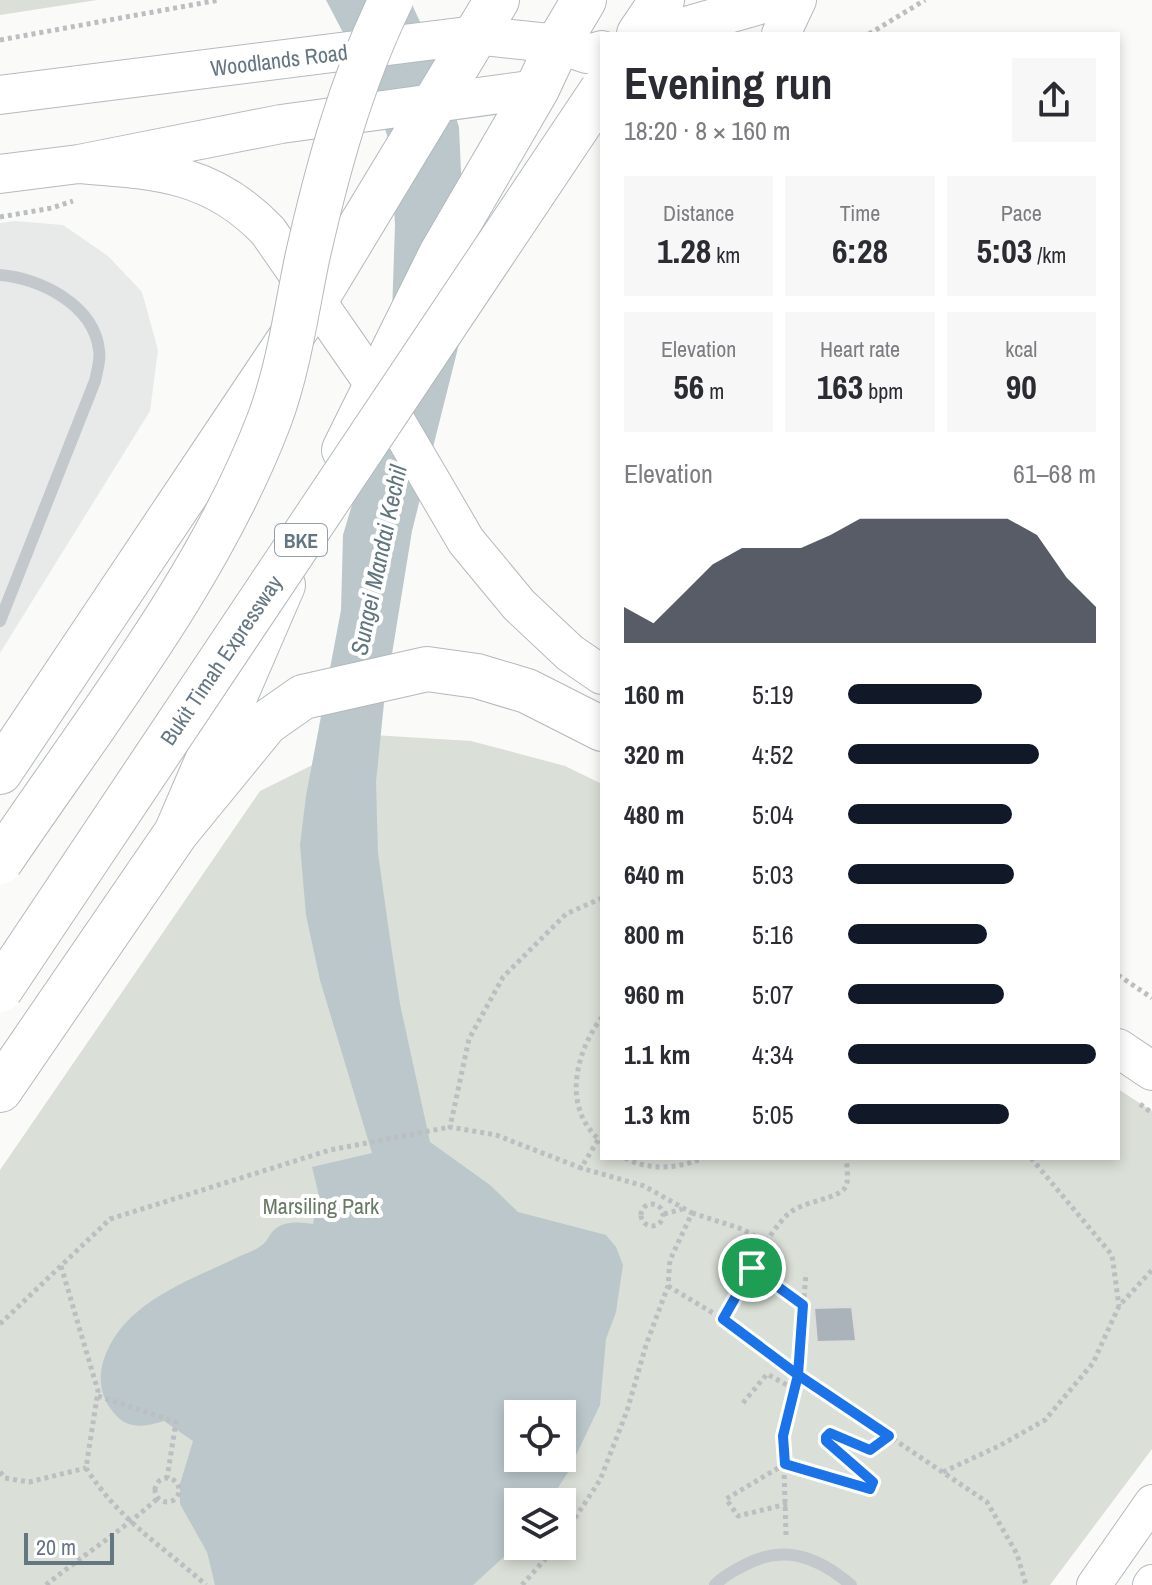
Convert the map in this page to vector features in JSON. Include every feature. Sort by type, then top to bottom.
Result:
[{"type":"highway","points":[[0,862],[187,585],[227,518],[249,470],[285,372],[332,154],[355,84],[391,0]]},
{"type":"highway","points":[[176,833],[323,495],[368,402],[441,254],[537,89],[558,44],[584,0]]},
{"type":"highway","points":[[640,32],[662,0]]},
{"type":"highway","points":[[0,772],[315,301],[486,17]]},
{"type":"highway","name":"Bukit Timah Expressway","points":[[0,990],[600,93]]},
{"type":"highway","points":[[0,1090],[176,833],[266,723],[311,693],[427,669],[477,676],[527,691],[600,728]]},
{"type":"main road","points":[[665,32],[777,0]]},
{"type":"main road","points":[[782,32],[797,0]]},
{"type":"main road","name":"Woodlands Road","points":[[0,95],[165,72],[286,61],[486,17],[587,54],[600,51]]},
{"type":"main road","points":[[78,182],[173,146],[281,124],[537,89]]},
{"type":"main road","points":[[0,174],[78,182],[172,173],[215,189],[252,215],[268,231],[315,301],[368,402],[417,457],[466,541],[519,605],[570,653],[600,674]]},
{"type":"main road","points":[[1120,1049],[1152,1071]]},
{"type":"main road","points":[[1094,1585],[1152,1502]]},
{"type":"lane","points":[[0,275],[48,287],[74,306],[93,328],[100,351],[95,381],[0,621]]},
{"type":"lane","points":[[715,1585],[757,1558],[785,1552],[830,1568],[851,1585]]},
{"type":"path","points":[[0,40],[219,0]]},
{"type":"path","points":[[872,32],[925,0]]},
{"type":"path","points":[[0,217],[52,208],[78,182]]},
{"type":"path","points":[[450,1127],[469,1039],[503,977],[566,914],[600,899]]},
{"type":"path","points":[[1120,976],[1152,998]]},
{"type":"path","points":[[581,1168],[600,1141],[587,1123],[577,1095],[576,1066],[585,1039],[600,1020]]},
{"type":"path","points":[[0,1324],[110,1219],[330,1150],[450,1127],[496,1135],[581,1168],[644,1186],[692,1213],[742,1229],[767,1243]]},
{"type":"path","points":[[631,1160],[657,1168],[686,1165],[698,1160]]},
{"type":"path","points":[[723,1319],[767,1243],[796,1207],[837,1196],[844,1191],[847,1184],[846,1160]]},
{"type":"path","points":[[1033,1160],[1112,1255],[1119,1306]]},
{"type":"path","points":[[653,1204],[664,1214],[662,1221],[653,1227],[646,1225],[641,1215],[643,1208],[653,1204]]},
{"type":"path","points":[[664,1214],[683,1208]]},
{"type":"path","points":[[576,1517],[600,1480],[627,1411],[646,1345],[668,1286],[670,1260],[692,1213]]},
{"type":"path","points":[[61,1266],[98,1396],[86,1468],[105,1496],[130,1523],[206,1585]]},
{"type":"path","points":[[752,1268],[803,1305]]},
{"type":"path","points":[[942,1472],[999,1446],[1045,1420],[1093,1363],[1119,1306],[1152,1270]]},
{"type":"path","points":[[785,1552],[787,1504],[783,1436],[798,1375],[806,1273]]},
{"type":"path","points":[[668,1286],[723,1319],[798,1375],[987,1502],[1017,1554],[1026,1585]]},
{"type":"path","points":[[743,1403],[767,1374],[794,1389]]},
{"type":"path","points":[[98,1396],[176,1422],[167,1478],[156,1487],[158,1498]]},
{"type":"path","points":[[787,1504],[738,1516],[726,1499],[785,1464],[870,1489],[873,1482],[826,1441],[826,1437],[830,1433],[870,1450],[889,1436]]},
{"type":"path","points":[[0,1472],[5,1478],[29,1482],[86,1468]]},
{"type":"path","points":[[158,1498],[169,1502],[178,1495],[177,1483],[167,1478]]},
{"type":"path","points":[[46,1585],[83,1554],[130,1523],[158,1498]]},
{"type":"path","points":[[522,1585],[544,1560]]},
{"type":"shaded area","points":[[15,221],[63,225],[108,256],[142,292],[158,350],[150,411],[0,653],[0,223]]},
{"type":"green space","points":[[0,0],[97,0],[0,15]]},
{"type":"green space","name":"Marsiling Park","points":[[373,735],[471,741],[565,766],[600,783],[600,1160],[1120,1160],[1120,1090],[1152,1111],[1152,1449],[1050,1585],[0,1585],[0,1170],[260,791]]},
{"type":"water","name":"Sungei Mandai Kechil","points":[[326,0],[410,0],[438,61],[459,127],[461,172],[472,236],[462,332],[412,531],[384,703],[376,782],[378,853],[400,1004],[430,1142],[490,1185],[518,1212],[606,1235],[616,1247],[623,1265],[616,1312],[606,1339],[600,1405],[576,1455],[576,1400],[504,1400],[504,1472],[568,1472],[558,1488],[504,1488],[504,1557],[473,1585],[215,1585],[207,1552],[180,1504],[180,1484],[193,1441],[164,1421],[137,1426],[119,1418],[106,1401],[101,1375],[112,1341],[141,1309],[179,1285],[257,1248],[282,1225],[297,1222],[313,1224],[319,1196],[312,1167],[372,1153],[320,980],[306,915],[300,845],[306,796],[341,610],[343,535],[357,488],[392,314],[395,225],[391,149],[374,92]]},
{"type":"building","points":[[852,1307],[856,1341],[817,1342],[814,1308]]},
{"type":"route","points":[[752,1268],[723,1319],[798,1375],[783,1436],[785,1464],[870,1489],[873,1482],[826,1441],[826,1437],[830,1433],[870,1450],[889,1436],[798,1375],[803,1305],[752,1268]]}]
